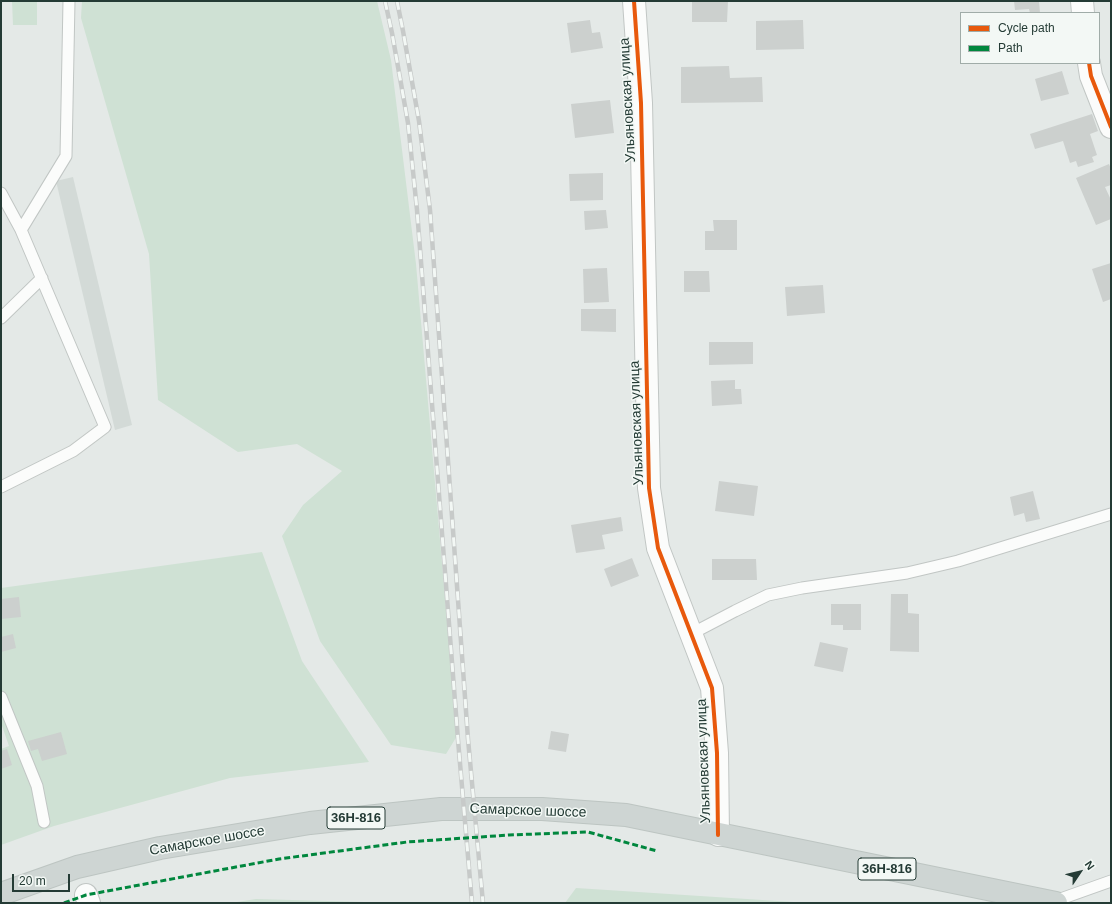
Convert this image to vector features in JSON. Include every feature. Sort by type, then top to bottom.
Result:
[{"type":"main road","name":"Самарское шоссе","points":[[1,894],[77,867],[160,848],[310,823],[441,809],[542,809],[626,815],[1054,903]]},
{"type":"street","name":"Ульяновская улица","points":[[634,1],[641,103],[649,488],[658,548],[712,688],[717,754],[718,835]]},
{"type":"street","points":[[1082,1],[1083,12]]},
{"type":"street","points":[[1089,64],[1091,76],[1111,127]]},
{"type":"lane","points":[[21,230],[66,156],[69,1]]},
{"type":"lane","points":[[1,193],[21,230],[105,427],[73,451],[1,487]]},
{"type":"lane","points":[[1,318],[42,278]]},
{"type":"lane","points":[[691,634],[768,595],[802,588],[914,572],[958,561],[1111,514]]},
{"type":"lane","points":[[1,697],[37,786],[44,822]]},
{"type":"lane","points":[[1054,903],[1111,882]]},
{"type":"shaded area","points":[[73,177],[132,425],[115,430],[56,181]]},
{"type":"green space","points":[[12,1],[37,1],[37,25],[13,25]]},
{"type":"green space","points":[[82,1],[377,1],[391,60],[416,264],[457,736],[446,754],[391,745],[320,641],[282,536],[303,505],[342,471],[297,444],[238,452],[158,400],[149,254],[81,18]]},
{"type":"green space","points":[[262,552],[302,661],[369,762],[230,778],[54,826],[1,845],[1,749],[9,746],[1,723],[1,588]]},
{"type":"green space","points":[[576,888],[809,903],[565,903]]},
{"type":"green space","points":[[256,899],[400,903],[231,903]]},
{"type":"building","points":[[692,1],[728,1],[727,22],[692,22]]},
{"type":"building","points":[[1014,1],[1039,1],[1040,12],[1030,12],[1029,9],[1015,10]]},
{"type":"building","points":[[590,20],[592,33],[600,32],[603,48],[571,53],[567,23]]},
{"type":"building","points":[[803,20],[804,49],[756,50],[756,21]]},
{"type":"building","points":[[729,66],[730,78],[762,77],[763,102],[681,103],[681,67]]},
{"type":"building","points":[[1062,71],[1069,94],[1041,101],[1035,79]]},
{"type":"building","points":[[610,100],[614,133],[575,138],[571,104]]},
{"type":"building","points":[[1092,114],[1098,131],[1090,134],[1097,155],[1092,157],[1094,162],[1078,167],[1076,161],[1070,163],[1063,141],[1035,149],[1030,134]]},
{"type":"building","points":[[1109,164],[1111,169],[1111,185],[1105,187],[1111,200],[1111,219],[1096,225],[1076,178]]},
{"type":"building","points":[[603,173],[603,200],[570,201],[569,174]]},
{"type":"building","points":[[606,210],[608,228],[585,230],[584,211]]},
{"type":"building","points":[[713,220],[737,220],[737,250],[705,250],[705,231],[714,231]]},
{"type":"building","points":[[1111,263],[1111,299],[1103,302],[1092,269]]},
{"type":"building","points":[[607,268],[609,302],[584,303],[583,269]]},
{"type":"building","points":[[684,271],[709,271],[710,292],[684,292]]},
{"type":"building","points":[[823,285],[825,313],[787,316],[785,287]]},
{"type":"building","points":[[581,309],[616,309],[616,332],[581,331]]},
{"type":"building","points":[[709,342],[753,342],[753,364],[709,365]]},
{"type":"building","points":[[735,380],[735,389],[741,389],[742,404],[712,406],[711,381]]},
{"type":"building","points":[[719,481],[758,486],[754,516],[715,511]]},
{"type":"building","points":[[1033,491],[1040,519],[1026,522],[1024,513],[1014,516],[1010,497]]},
{"type":"building","points":[[621,517],[623,531],[602,535],[605,549],[576,553],[571,525]]},
{"type":"building","points":[[632,558],[639,576],[611,587],[604,569]]},
{"type":"building","points":[[712,559],[756,559],[757,580],[712,580]]},
{"type":"building","points":[[891,594],[908,594],[908,613],[919,614],[919,652],[890,651]]},
{"type":"building","points":[[19,597],[21,617],[1,619],[1,599]]},
{"type":"building","points":[[831,604],[861,604],[861,630],[843,630],[843,625],[831,625]]},
{"type":"building","points":[[13,634],[16,648],[1,652],[1,637]]},
{"type":"building","points":[[820,642],[848,648],[843,672],[814,666]]},
{"type":"building","points":[[551,731],[569,734],[566,752],[548,749]]},
{"type":"building","points":[[61,732],[67,754],[42,761],[38,749],[31,751],[28,741]]},
{"type":"building","points":[[7,749],[12,765],[1,769],[1,751]]},
{"type":"railway","points":[[385,1],[408,123],[417,210],[472,903]]},
{"type":"railway","points":[[397,1],[419,121],[430,210],[468,739],[483,903]]},
{"type":"marked path","points":[[64,903],[86,895],[279,859],[407,842],[509,835],[588,832],[657,851]]},
{"type":"cycle path","points":[[634,1],[641,103],[649,488],[658,548],[712,688],[717,753],[718,835]]},
{"type":"cycle path","points":[[1089,64],[1091,76],[1111,127]]}]
